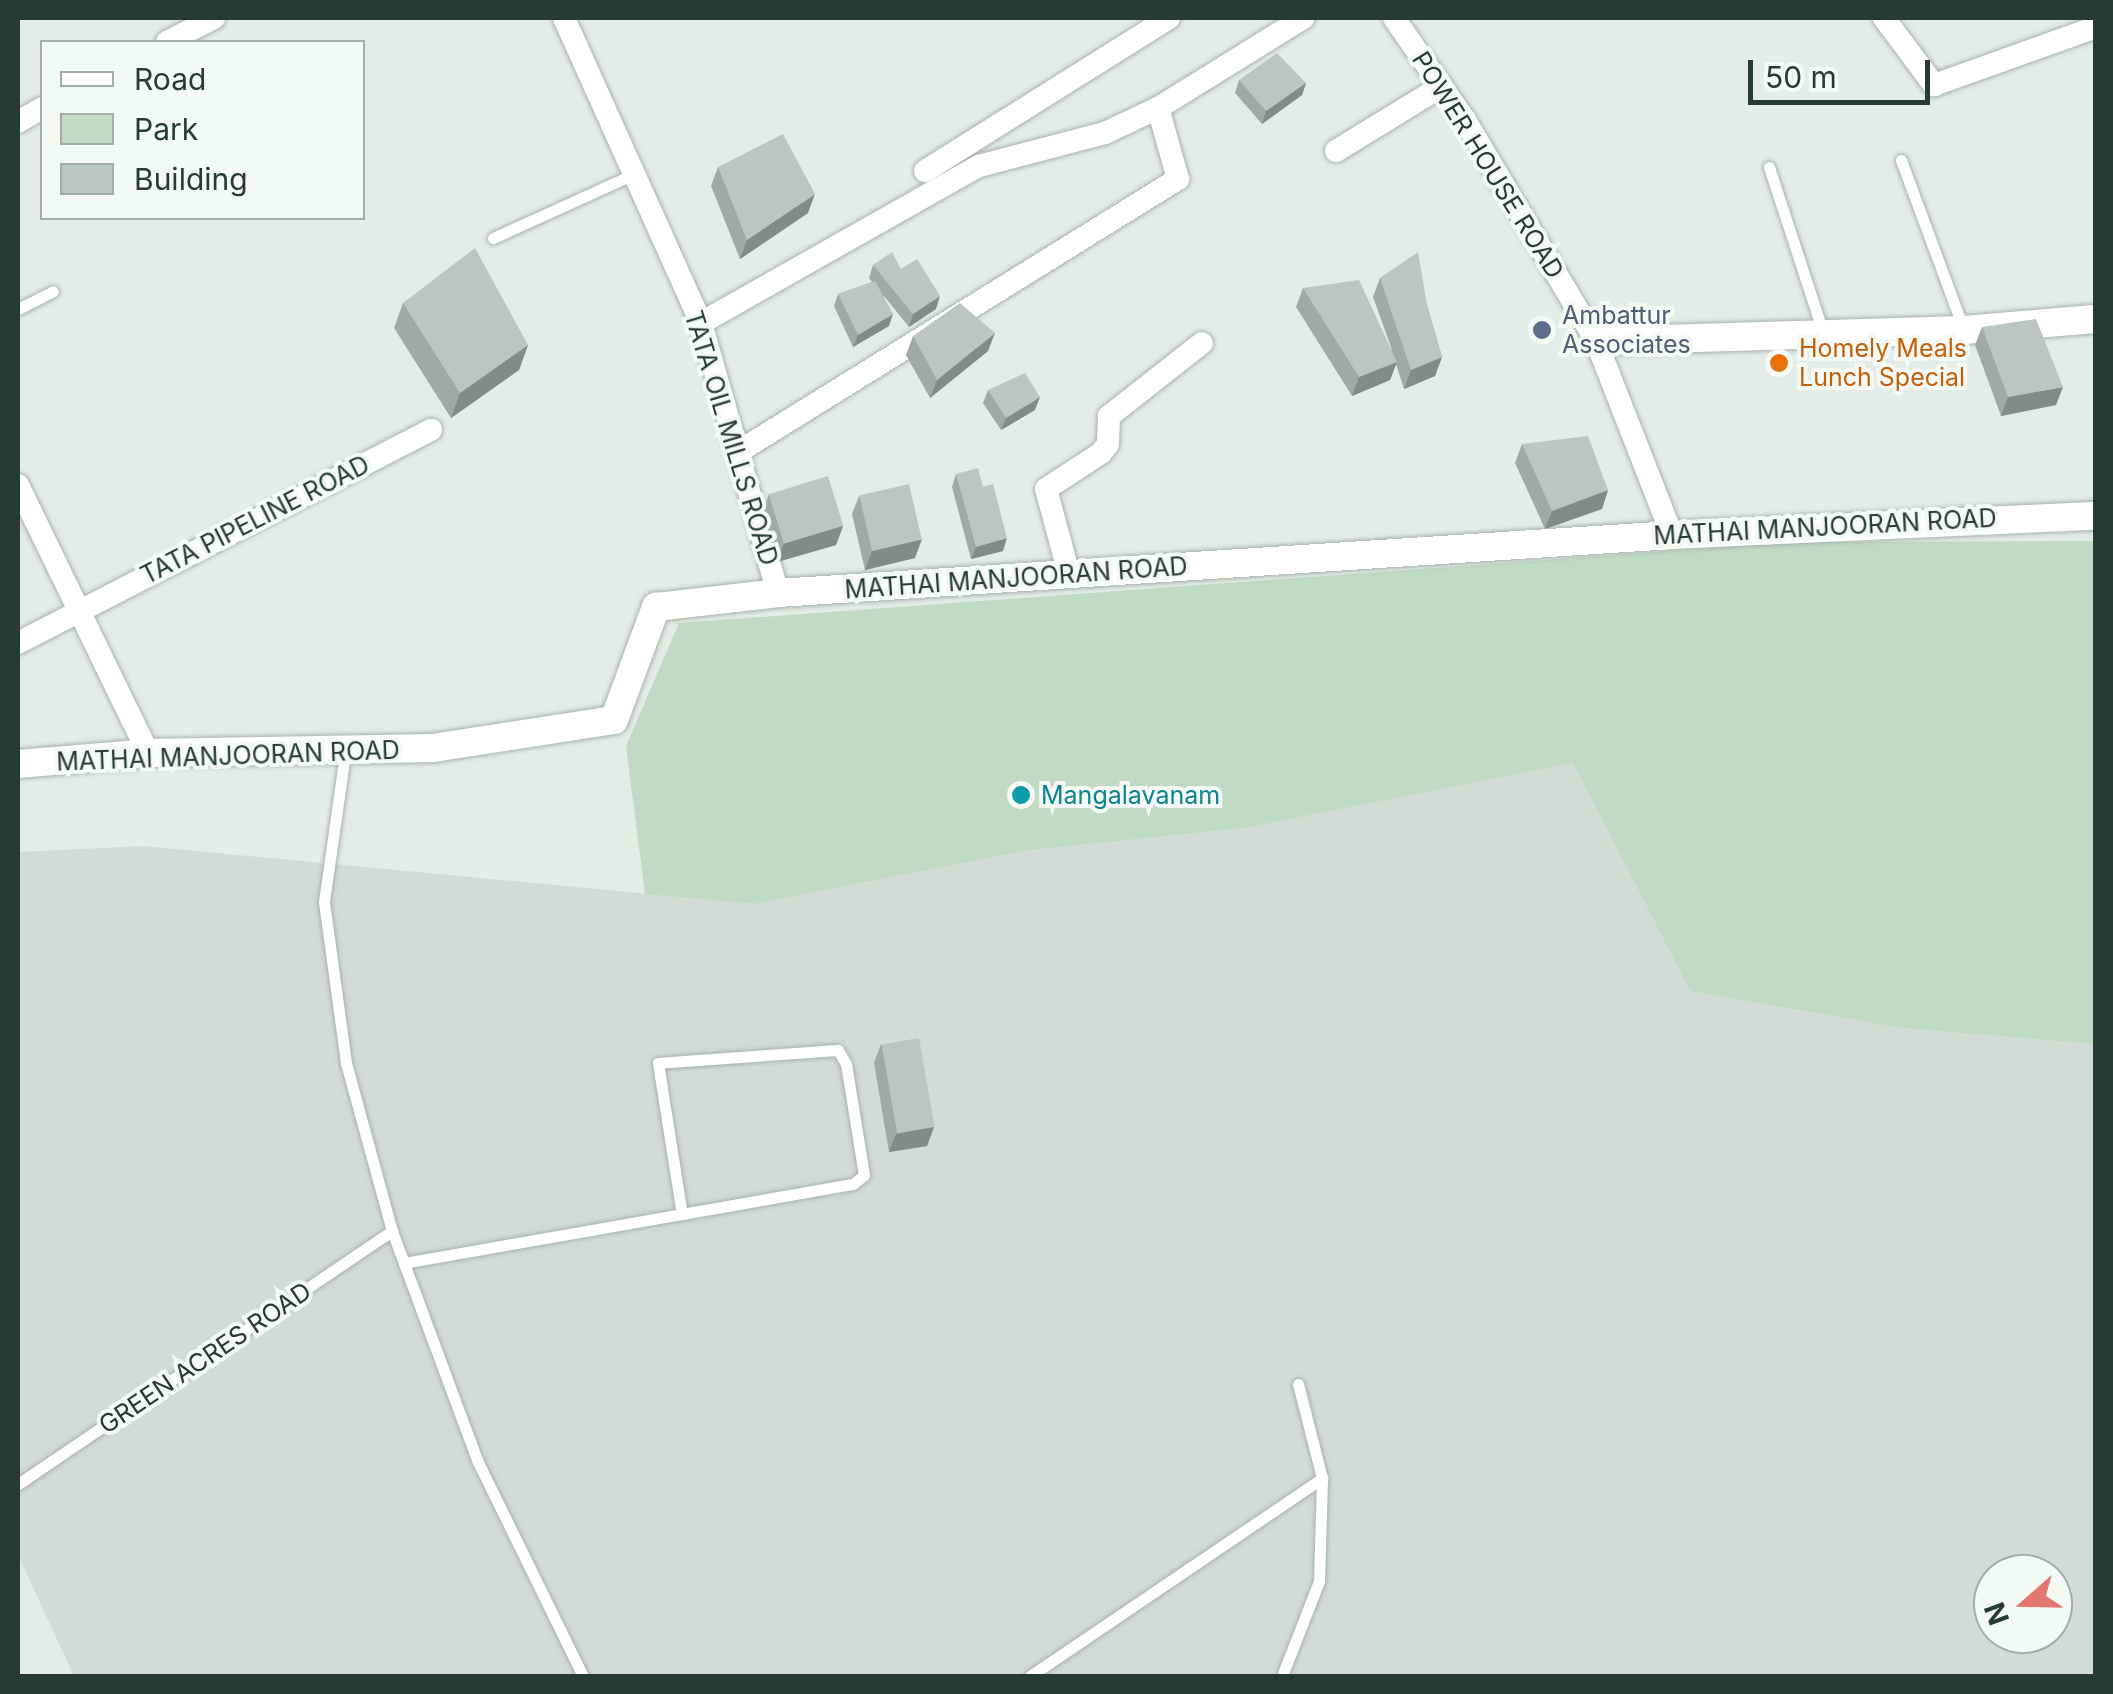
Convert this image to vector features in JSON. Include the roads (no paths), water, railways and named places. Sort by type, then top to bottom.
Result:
[{"type":"street","points":[[170,32],[214,18]]},
{"type":"street","name":"TATA OIL MILLS ROAD","points":[[564,18],[701,323],[778,593]]},
{"type":"street","points":[[925,171],[1169,18]]},
{"type":"street","points":[[701,323],[979,166],[1105,133],[1158,108],[1303,18]]},
{"type":"street","name":"POWER HOUSE ROAD","points":[[1394,18],[1442,86],[1596,341],[1672,535]]},
{"type":"street","points":[[1884,18],[1934,85],[2096,26]]},
{"type":"street","points":[[1336,151],[1442,86]]},
{"type":"street","points":[[738,452],[1178,179],[1158,108]]},
{"type":"street","points":[[1596,341],[1964,330],[2096,318]]},
{"type":"street","points":[[1068,574],[1046,489],[1101,453],[1108,444],[1108,416],[1202,343]]},
{"type":"street","name":"TATA PIPELINE ROAD","points":[[18,643],[431,430]]},
{"type":"street","points":[[18,485],[148,753]]},
{"type":"street","name":"MATHAI MANJOORAN ROAD","points":[[18,764],[148,753],[345,754],[433,748],[614,720],[656,607],[778,593],[1672,535],[2096,516]]},
{"type":"lane","points":[[1901,160],[1964,330]]},
{"type":"lane","points":[[1769,167],[1825,336]]},
{"type":"lane","points":[[492,238],[632,175]]},
{"type":"lane","points":[[18,310],[53,291]]},
{"type":"lane","points":[[345,754],[324,902],[346,1063],[392,1231],[478,1462],[583,1676]]},
{"type":"lane","points":[[404,1263],[853,1184],[864,1175],[846,1064],[838,1050],[658,1063],[682,1214]]},
{"type":"lane","name":"GREEN ACRES ROAD","points":[[18,1484],[392,1231]]},
{"type":"lane","points":[[1282,1676],[1319,1581],[1322,1478],[1298,1384]]},
{"type":"lane","points":[[1030,1676],[1322,1478]]},
{"type":"place","name":"Ambattur Associates","points":[[1542,330]]},
{"type":"place","name":"Homely Meals Lunch Special","points":[[1779,363]]},
{"type":"place","name":"Mangalavanam","points":[[1021,795]]}]
